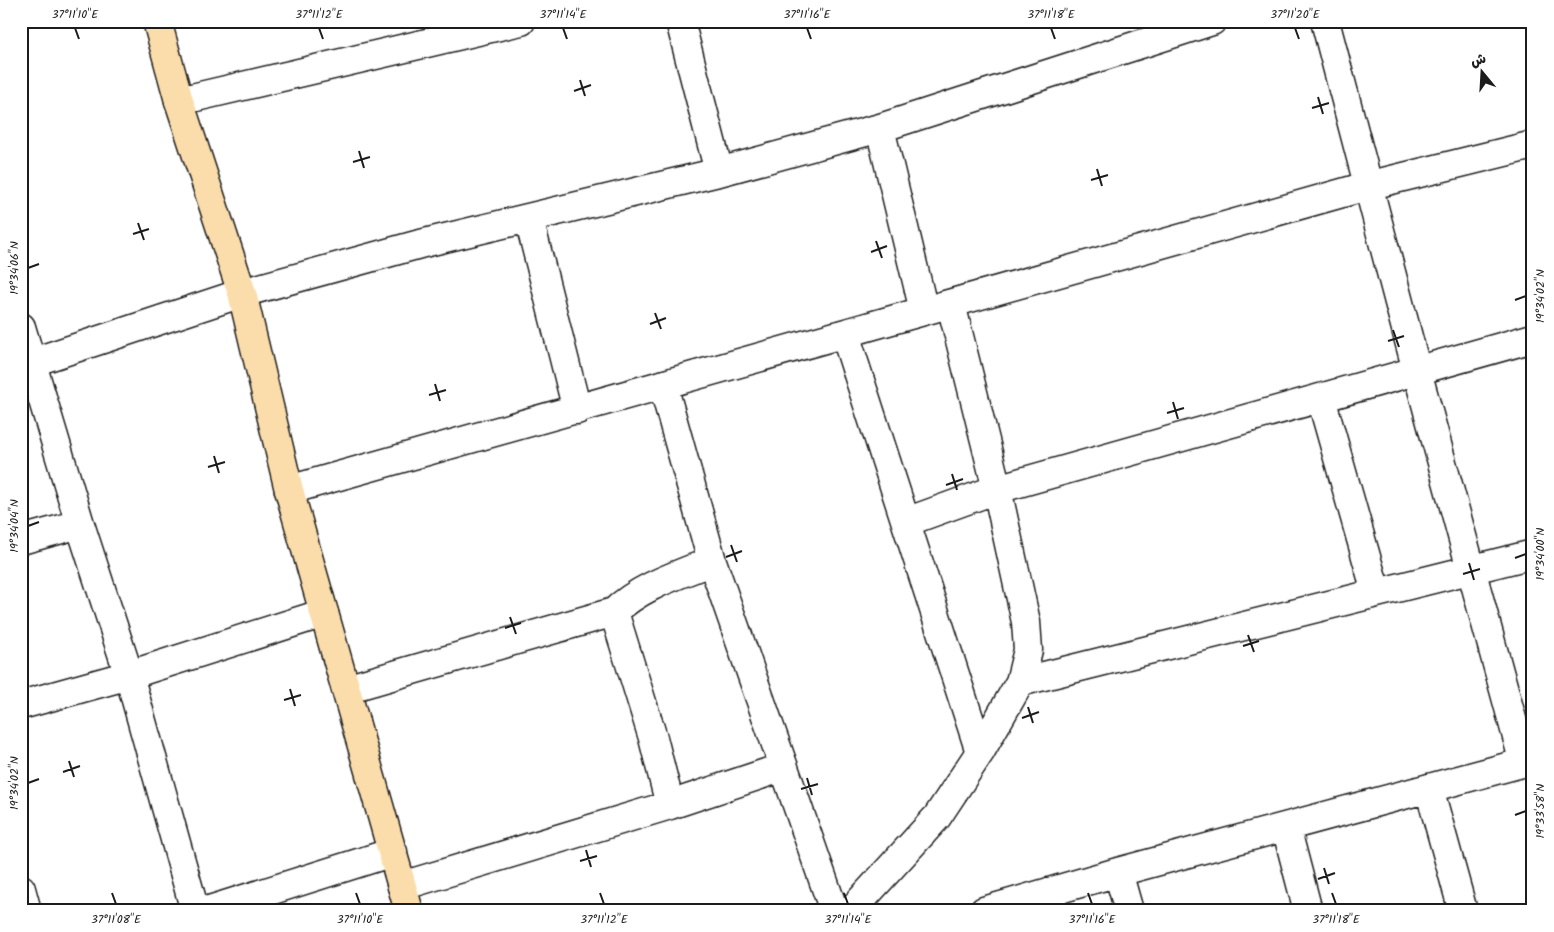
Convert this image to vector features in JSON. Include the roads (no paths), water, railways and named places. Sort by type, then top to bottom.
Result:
[{"type":"main road","points":[[157,21],[179,101],[242,293],[288,490],[405,898]]},
{"type":"street","points":[[179,101],[521,21]]},
{"type":"street","points":[[680,21],[719,172]]},
{"type":"street","points":[[26,365],[242,293],[420,244],[719,172],[880,128],[1212,21]]},
{"type":"street","points":[[984,911],[1118,872],[1528,761],[1417,371],[1325,21]]},
{"type":"street","points":[[880,128],[924,311]]},
{"type":"street","points":[[288,490],[1367,186],[1533,145]]},
{"type":"street","points":[[530,218],[577,410]]},
{"type":"street","points":[[851,911],[937,817],[980,752],[1020,682],[1028,650],[1026,622],[997,489],[951,304]]},
{"type":"street","points":[[21,327],[26,365],[80,524],[128,675],[195,911]]},
{"type":"street","points":[[845,334],[980,752]]},
{"type":"street","points":[[906,522],[997,489],[1533,338]]},
{"type":"street","points":[[664,385],[712,561],[834,911]]},
{"type":"street","points":[[1321,398],[1376,592]]},
{"type":"street","points":[[21,540],[80,524]]},
{"type":"street","points":[[1020,682],[1533,554]]},
{"type":"street","points":[[346,689],[614,612],[639,592],[712,561]]},
{"type":"street","points":[[614,612],[670,805]]},
{"type":"street","points":[[21,705],[128,675],[324,613]]},
{"type":"street","points":[[405,898],[784,766]]},
{"type":"street","points":[[1429,788],[1463,911]]},
{"type":"street","points":[[1286,827],[1308,911]]},
{"type":"street","points":[[206,911],[393,852]]},
{"type":"street","points":[[1118,872],[1129,911]]},
{"type":"street","points":[[21,889],[28,911]]}]
